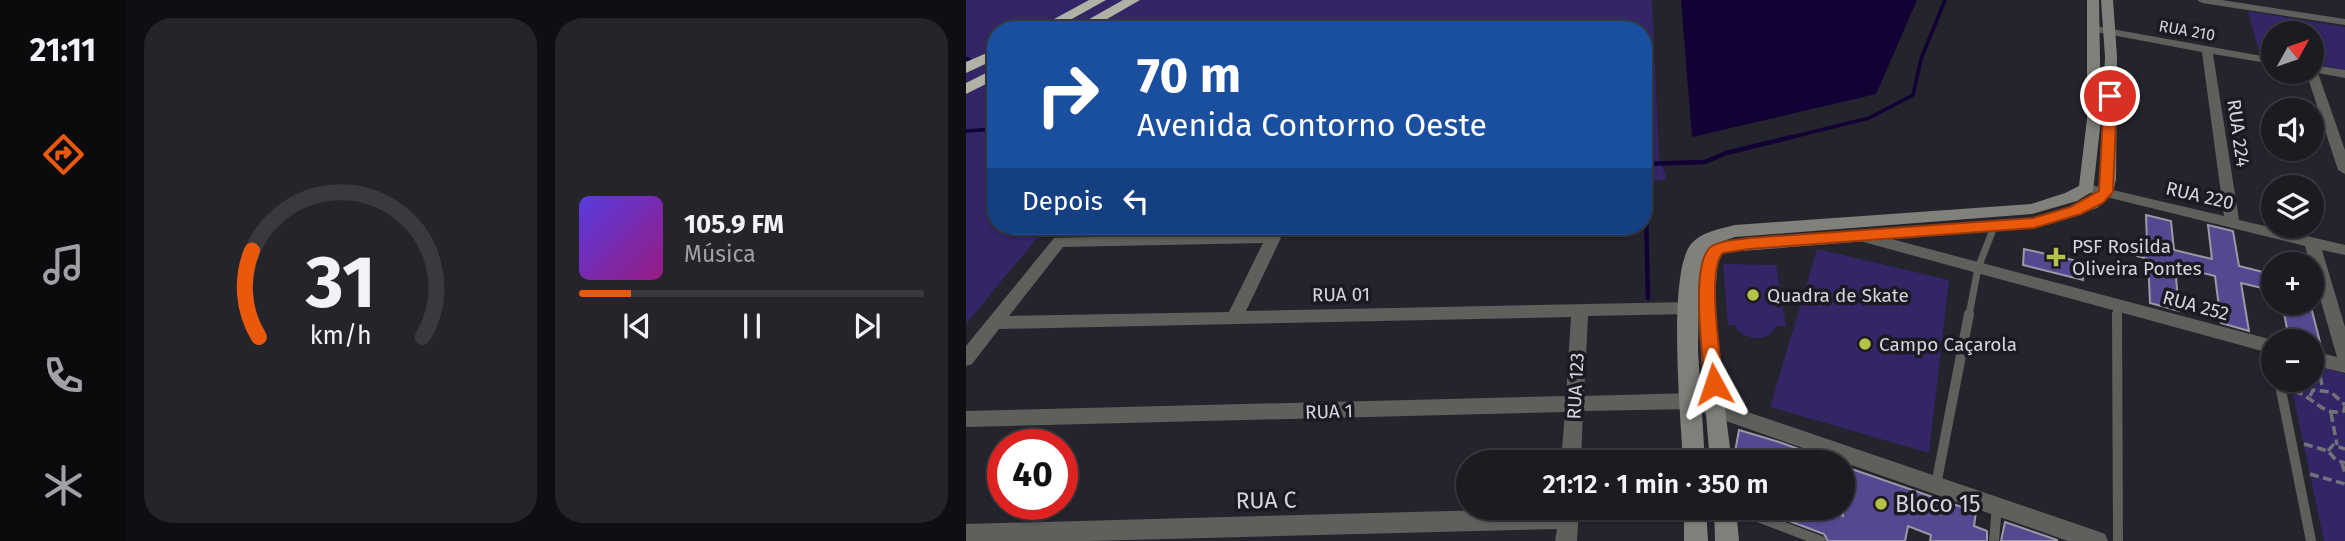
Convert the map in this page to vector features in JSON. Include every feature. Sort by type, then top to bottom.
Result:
[{"type":"highway","points":[[1058,21],[1099,0]]},
{"type":"highway","points":[[1094,21],[1133,0]]},
{"type":"highway","points":[[966,68],[987,58]]},
{"type":"highway","points":[[966,89],[987,78]]},
{"type":"street","points":[[1704,251],[1728,246],[2034,223],[2090,205],[2106,192],[2110,116],[2103,31],[2093,0]]},
{"type":"street","points":[[1694,450],[1690,266],[1719,234],[2032,209],[2071,197],[2087,188],[2091,178],[2094,119],[2107,0]]},
{"type":"street","points":[[2202,0],[2345,22]]},
{"type":"street","name":"RUA 210","points":[[2103,31],[2261,59]]},
{"type":"street","name":"RUA 224","points":[[2207,49],[2232,223]]},
{"type":"street","points":[[2324,71],[2345,74]]},
{"type":"street","points":[[2317,84],[2345,170]]},
{"type":"street","name":"RUA 220","points":[[2087,188],[2345,250]]},
{"type":"street","name":"RUA 252","points":[[1866,237],[2261,346]]},
{"type":"street","points":[[966,359],[1059,242],[1273,238],[1234,318]]},
{"type":"street","points":[[2312,242],[2345,356]]},
{"type":"street","points":[[1704,251],[1708,264],[1708,307],[1720,450]]},
{"type":"street","name":"RUA 01","points":[[995,323],[1689,308]]},
{"type":"street","name":"RUA 123","points":[[1572,450],[1580,310]]},
{"type":"street","points":[[2324,361],[2345,366]]},
{"type":"street","name":"RUA 1","points":[[966,419],[1692,401],[2097,541]]},
{"type":"street","name":"RUA C","points":[[966,534],[1456,517]]},
{"type":"street","points":[[1566,541],[1568,520]]},
{"type":"street","points":[[1695,520],[1696,541]]},
{"type":"street","points":[[1726,520],[1727,541]]},
{"type":"lane","points":[[1936,485],[1978,268],[1994,227]]},
{"type":"lane","points":[[2117,305],[2118,541]]},
{"type":"lane","points":[[2281,392],[2311,541]]},
{"type":"lane","points":[[1994,541],[1997,506]]},
{"type":"lane","points":[[1766,520],[1821,541]]},
{"type":"path","points":[[2313,390],[2330,392],[2345,406],[2344,411],[2331,412],[2314,403],[2310,396],[2313,390]]},
{"type":"path","points":[[2331,412],[2337,445]]},
{"type":"path","points":[[2291,440],[2328,451],[2344,463],[2345,473]]},
{"type":"path","points":[[2328,451],[2330,446],[2337,445],[2345,449]]},
{"type":"path","points":[[2297,470],[2345,484]]},
{"type":"shaded area","points":[[966,0],[1652,0],[1659,158],[1667,179],[1652,182],[1652,21],[987,21],[987,235],[1040,235],[966,324]]},
{"type":"shaded area","points":[[1681,0],[1917,0],[1876,94],[1692,137]]},
{"type":"shaded area","points":[[2248,11],[2309,21],[2261,21],[2260,55]]},
{"type":"shaded area","points":[[2324,24],[2345,27],[2345,70],[2324,66]]},
{"type":"shaded area","name":"Campo Caçarola","points":[[1817,249],[1949,280],[1929,453],[1770,407]]},
{"type":"shaded area","name":"Quadra de Skate","points":[[1723,264],[1776,265],[1786,326],[1776,326],[1768,335],[1753,338],[1737,330],[1736,325],[1728,325]]},
{"type":"shaded area","points":[[2324,368],[2345,374],[2345,541],[2324,541],[2293,392],[2324,392]]},
{"type":"building","points":[[2146,215],[2171,221],[2174,250],[2212,259],[2208,225],[2233,231],[2239,266],[2261,272],[2261,288],[2241,283],[2249,331],[2221,323],[2215,276],[2175,266],[2179,311],[2150,303],[2148,259],[2137,256],[2136,241],[2147,243]]},
{"type":"building","points":[[2024,249],[2082,262],[2083,280],[2023,265]]},
{"type":"building","points":[[2284,315],[2313,315],[2317,329],[2287,329]]},
{"type":"building","points":[[1739,430],[1801,450],[1735,450]]},
{"type":"building","name":"Bloco 15","points":[[1855,470],[1976,512],[1974,526],[1987,531],[1987,541],[1930,541],[1931,535],[1908,526],[1905,541],[1828,541],[1824,534],[1786,520],[1855,520]]},
{"type":"building","points":[[2005,522],[2057,540],[2057,541],[2001,541]]},
{"type":"waterway","points":[[1784,139],[1869,118],[1913,95],[1921,59],[1945,0]]},
{"type":"waterway","points":[[966,131],[987,130]]},
{"type":"waterway","points":[[1652,164],[1705,162],[1726,153],[1792,137]]},
{"type":"waterway","points":[[1647,235],[1648,298]]},
{"type":"place","name":"PSF Rosilda Oliveira Pontes","points":[[2056,257]]},
{"type":"place","name":"Quadra de Skate","points":[[1753,295]]},
{"type":"place","name":"Campo Caçarola","points":[[1865,344]]},
{"type":"place","name":"Bloco 15","points":[[1881,504]]},
{"type":"route","points":[[1714,384],[1708,307],[1708,264],[1711,255],[1718,248],[1749,243],[1866,237],[2034,223],[2090,205],[2106,192],[2110,96]]}]
